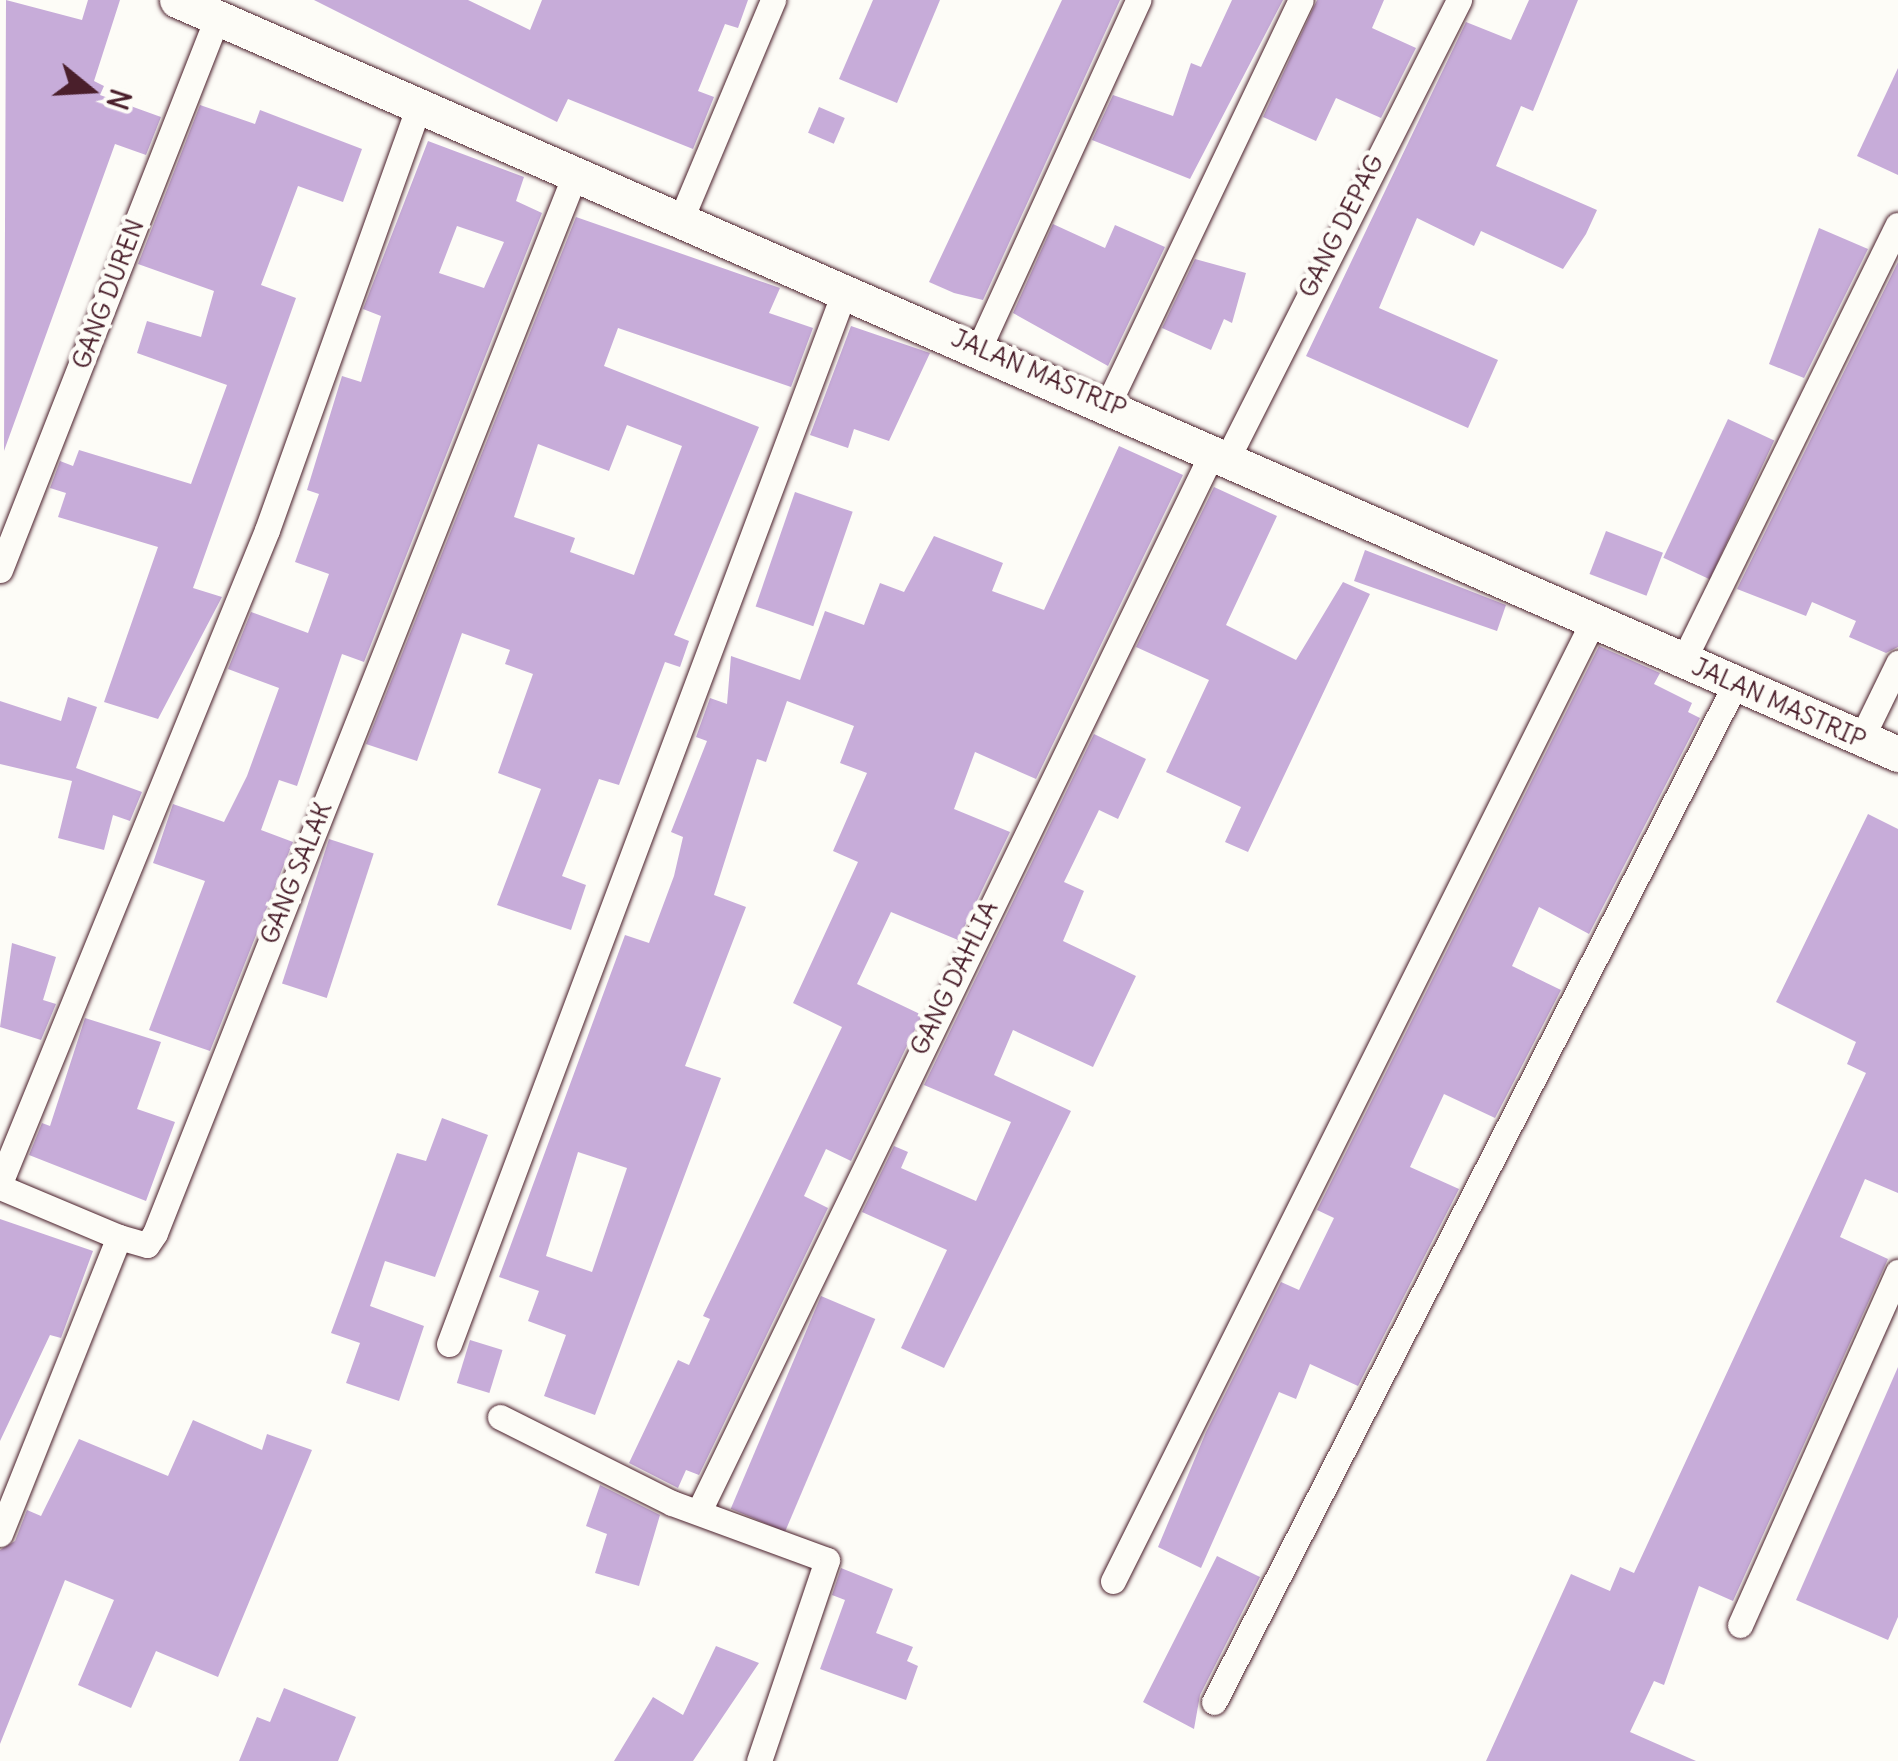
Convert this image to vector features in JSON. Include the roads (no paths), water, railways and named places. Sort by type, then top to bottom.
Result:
[{"type":"main road","name":"JALAN MASTRIP","points":[[177,0],[420,105],[574,177],[1109,402],[1593,622],[1898,754]]},
{"type":"street","points":[[681,219],[773,0]]},
{"type":"street","points":[[979,348],[1138,0]]},
{"type":"street","points":[[1109,402],[1301,0]]},
{"type":"street","name":"GANG DEPAG","points":[[1222,452],[1459,0]]},
{"type":"street","name":"GANG DUREN","points":[[0,570],[216,18]]},
{"type":"street","points":[[0,1534],[118,1238],[0,1185],[267,530],[420,105]]},
{"type":"street","name":"GANG SALAK","points":[[118,1238],[148,1244],[156,1233],[574,177]]},
{"type":"street","points":[[1683,661],[1898,225]]},
{"type":"street","points":[[449,1344],[845,290]]},
{"type":"street","name":"GANG DAHLIA","points":[[700,1509],[1222,452]]},
{"type":"street","points":[[1113,1581],[1593,622]]},
{"type":"street","points":[[1861,738],[1898,663]]},
{"type":"street","points":[[1214,1702],[1736,683]]},
{"type":"street","points":[[1740,1625],[1898,1272]]},
{"type":"street","points":[[500,1417],[700,1509],[827,1560],[759,1761]]}]
